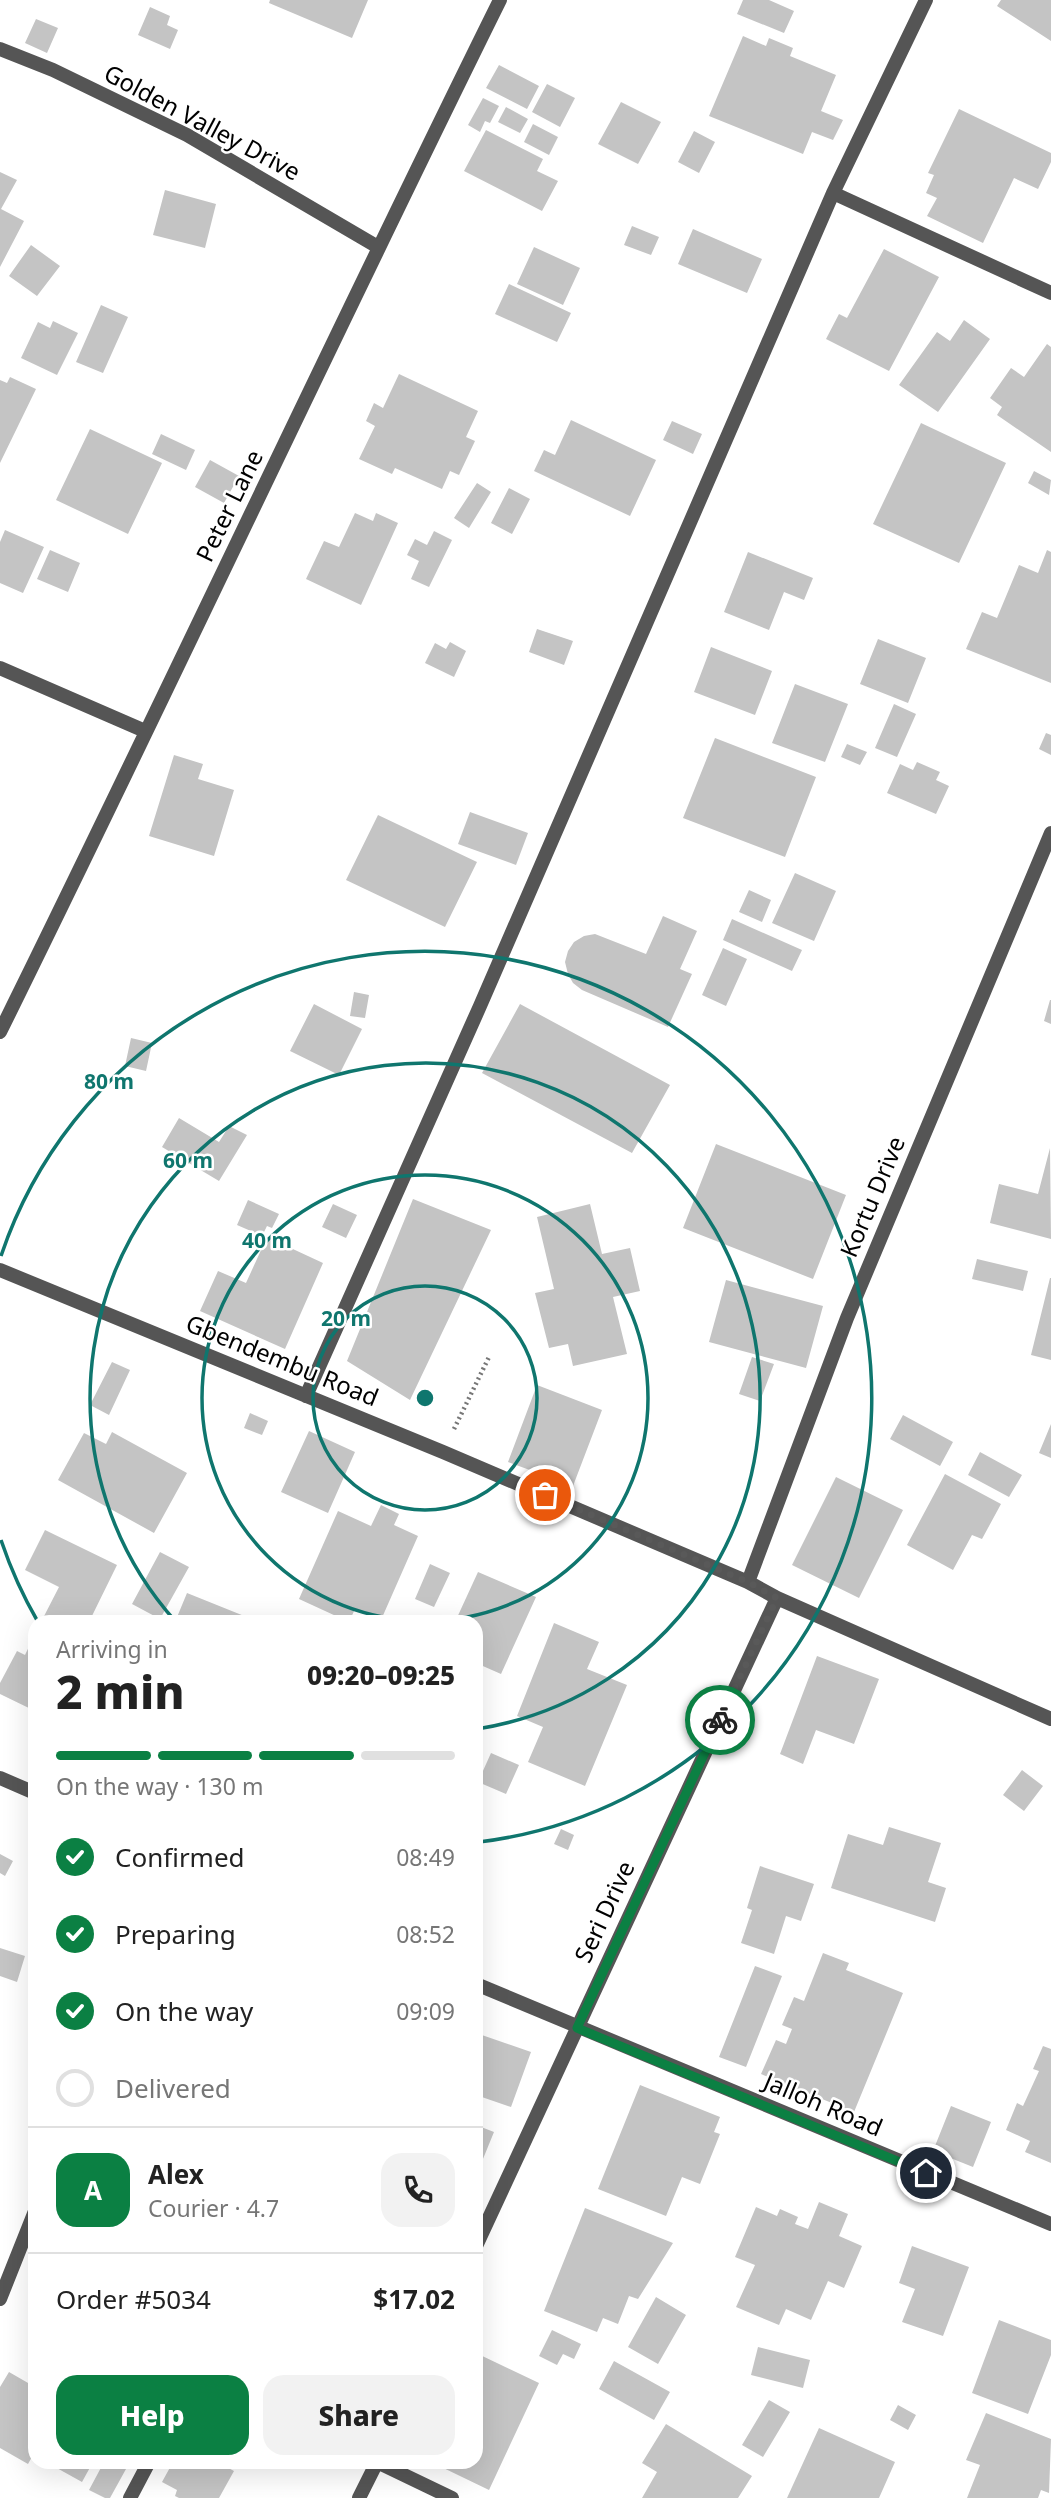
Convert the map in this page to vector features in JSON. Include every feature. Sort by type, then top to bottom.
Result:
[{"type":"street","name":"Peter Lane","points":[[0,1032],[100,831],[145,731],[500,0]]},
{"type":"street","points":[[306,1396],[480,1006],[833,193],[926,0]]},
{"type":"street","name":"Golden Valley Drive","points":[[0,48],[187,135],[378,247]]},
{"type":"street","points":[[833,193],[1051,293]]},
{"type":"street","points":[[0,668],[145,731]]},
{"type":"street","name":"Kortu Drive","points":[[748,1582],[847,1318],[1051,833]]},
{"type":"street","name":"Gbendembu Road","points":[[0,1270],[443,1452],[748,1582],[777,1598],[1051,1719]]},
{"type":"street","name":"Seri Drive","points":[[483,2231],[777,1598]]},
{"type":"street","points":[[0,1778],[28,1790]]},
{"type":"street","name":"Jalloh Road","points":[[483,1987],[1051,2224]]},
{"type":"street","points":[[0,2299],[28,2229]]},
{"type":"street","points":[[130,2498],[145,2469]]},
{"type":"street","points":[[359,2498],[374,2469]]},
{"type":"street","points":[[392,2469],[452,2498]]},
{"type":"path","points":[[443,1452],[489,1357]]},
{"type":"building","points":[[270,0],[368,0],[352,38],[269,3]]},
{"type":"building","points":[[743,0],[769,0],[794,11],[784,33],[737,14]]},
{"type":"building","points":[[1001,0],[1051,0],[1051,41],[997,6]]},
{"type":"building","points":[[150,7],[170,16],[167,25],[178,30],[170,49],[138,35]]},
{"type":"building","points":[[36,19],[58,28],[47,53],[25,43]]},
{"type":"building","points":[[743,36],[766,46],[769,38],[793,48],[790,56],[836,75],[821,111],[843,120],[833,140],[812,132],[803,154],[709,116]]},
{"type":"building","points":[[499,65],[539,86],[527,109],[486,88]]},
{"type":"building","points":[[547,84],[575,98],[560,127],[532,112]]},
{"type":"building","points":[[483,98],[499,106],[490,123],[485,121],[480,132],[468,125]]},
{"type":"building","points":[[621,102],[661,122],[638,164],[598,144]]},
{"type":"building","points":[[506,107],[528,119],[520,133],[498,122]]},
{"type":"building","points":[[959,109],[1051,153],[1051,162],[1038,189],[1014,178],[983,243],[927,216],[937,198],[926,193],[934,175],[928,173]]},
{"type":"building","points":[[533,124],[558,137],[549,155],[524,142]]},
{"type":"building","points":[[486,130],[543,159],[537,171],[558,181],[542,211],[464,171]]},
{"type":"building","points":[[694,131],[715,142],[699,173],[678,162]]},
{"type":"building","points":[[0,172],[17,180],[1,209],[24,221],[0,267]]},
{"type":"building","points":[[165,190],[216,204],[205,248],[153,235]]},
{"type":"building","points":[[632,226],[659,237],[651,255],[624,245]]},
{"type":"building","points":[[693,229],[762,259],[747,293],[678,264]]},
{"type":"building","points":[[31,245],[60,266],[37,296],[9,276]]},
{"type":"building","points":[[534,247],[580,268],[563,305],[517,284]]},
{"type":"building","points":[[884,249],[939,277],[889,371],[826,339],[839,314],[847,318]]},
{"type":"building","points":[[509,284],[571,313],[557,342],[495,314]]},
{"type":"building","points":[[101,305],[128,317],[103,373],[76,362]]},
{"type":"building","points":[[964,320],[990,339],[938,412],[899,385],[937,332],[950,341]]},
{"type":"building","points":[[53,321],[78,333],[57,375],[21,358],[38,322],[50,328]]},
{"type":"building","points":[[1047,344],[1051,347],[1051,452],[997,415],[1002,407],[990,398],[1011,368],[1024,377]]},
{"type":"building","points":[[399,374],[478,411],[466,437],[475,441],[459,475],[450,471],[442,489],[395,468],[392,474],[359,459],[375,426],[366,421],[374,403],[383,408]]},
{"type":"building","points":[[10,377],[36,389],[0,463],[0,380],[7,383]]},
{"type":"building","points":[[571,420],[656,460],[630,516],[534,471],[544,450],[555,455]]},
{"type":"building","points":[[672,421],[702,434],[693,454],[663,440]]},
{"type":"building","points":[[921,423],[1006,463],[959,563],[873,524]]},
{"type":"building","points":[[90,429],[162,463],[128,534],[56,500]]},
{"type":"building","points":[[161,434],[195,450],[186,470],[152,454]]},
{"type":"building","points":[[210,460],[239,476],[224,503],[195,487]]},
{"type":"building","points":[[1034,471],[1051,480],[1049,495],[1028,483]]},
{"type":"building","points":[[477,483],[491,492],[469,528],[454,518]]},
{"type":"building","points":[[509,488],[530,499],[512,534],[491,523]]},
{"type":"building","points":[[355,513],[373,521],[376,513],[398,523],[361,605],[306,579],[324,541],[339,547]]},
{"type":"building","points":[[5,530],[44,547],[23,593],[0,583],[0,542]]},
{"type":"building","points":[[434,531],[452,540],[429,587],[411,579],[419,561],[407,555],[415,539],[427,545]]},
{"type":"building","points":[[50,550],[80,563],[68,592],[37,579]]},
{"type":"building","points":[[1047,550],[1051,552],[1051,683],[966,649],[982,612],[997,618],[1019,565],[1038,573]]},
{"type":"building","points":[[748,552],[813,578],[804,600],[784,592],[769,630],[724,612]]},
{"type":"building","points":[[537,629],[573,641],[564,665],[529,652]]},
{"type":"building","points":[[878,639],[926,658],[908,703],[860,684]]},
{"type":"building","points":[[450,642],[466,651],[454,677],[425,663],[435,643],[446,649]]},
{"type":"building","points":[[711,647],[772,671],[755,715],[694,692]]},
{"type":"building","points":[[795,684],[848,704],[825,762],[772,743]]},
{"type":"building","points":[[894,704],[916,714],[897,757],[875,748]]},
{"type":"building","points":[[1046,733],[1051,735],[1051,755],[1039,749]]},
{"type":"building","points":[[715,738],[816,777],[785,857],[683,818]]},
{"type":"building","points":[[847,744],[867,752],[860,765],[841,757]]},
{"type":"building","points":[[174,755],[203,764],[198,779],[234,790],[214,856],[149,836]]},
{"type":"building","points":[[917,762],[940,772],[936,780],[949,786],[936,814],[887,793],[900,764],[913,770]]},
{"type":"building","points":[[470,812],[528,833],[516,865],[458,844]]},
{"type":"building","points":[[378,815],[477,862],[445,927],[346,880]]},
{"type":"building","points":[[795,873],[836,891],[814,941],[772,923]]},
{"type":"building","points":[[749,890],[771,900],[762,922],[739,912]]},
{"type":"building","points":[[663,916],[697,931],[680,969],[692,974],[668,1027],[582,990],[573,983],[565,962],[574,942],[595,934],[646,954]]},
{"type":"building","points":[[732,919],[802,950],[792,971],[723,940]]},
{"type":"building","points":[[723,948],[747,959],[726,1006],[702,995]]},
{"type":"building","points":[[354,992],[369,995],[365,1018],[350,1016]]},
{"type":"building","points":[[1051,1000],[1051,1024],[1044,1021]]},
{"type":"building","points":[[314,1004],[362,1029],[339,1075],[290,1051]]},
{"type":"building","points":[[520,1004],[670,1085],[632,1153],[482,1073]]},
{"type":"building","points":[[131,1038],[152,1043],[146,1071],[125,1066]]},
{"type":"building","points":[[179,1118],[219,1142],[229,1126],[247,1135],[219,1181],[162,1147]]},
{"type":"building","points":[[716,1144],[846,1195],[813,1279],[683,1228]]},
{"type":"building","points":[[1050,1148],[1051,1239],[990,1223],[999,1184],[1038,1194]]},
{"type":"building","points":[[413,1199],[491,1230],[410,1400],[347,1361]]},
{"type":"building","points":[[248,1200],[279,1214],[272,1228],[267,1226],[262,1236],[237,1225]]},
{"type":"building","points":[[333,1204],[357,1215],[346,1238],[322,1227]]},
{"type":"building","points":[[590,1204],[602,1254],[630,1248],[640,1291],[613,1297],[627,1354],[573,1366],[568,1344],[549,1348],[535,1293],[554,1289],[537,1217]]},
{"type":"building","points":[[267,1237],[323,1263],[285,1349],[200,1311],[218,1271],[246,1283]]},
{"type":"building","points":[[977,1259],[1028,1271],[1023,1291],[972,1279]]},
{"type":"building","points":[[1051,1278],[1051,1360],[1031,1355]]},
{"type":"building","points":[[726,1280],[823,1306],[806,1368],[709,1342]]},
{"type":"building","points":[[752,1357],[774,1364],[760,1401],[739,1394]]},
{"type":"building","points":[[112,1362],[130,1370],[109,1415],[90,1405]]},
{"type":"building","points":[[537,1385],[602,1410],[573,1486],[508,1462]]},
{"type":"building","points":[[250,1413],[268,1421],[262,1435],[244,1428]]},
{"type":"building","points":[[903,1415],[953,1442],[940,1466],[890,1439]]},
{"type":"building","points":[[1051,1424],[1051,1458],[1039,1453]]},
{"type":"building","points":[[309,1431],[355,1452],[328,1513],[281,1492]]},
{"type":"building","points":[[112,1432],[187,1473],[154,1533],[58,1480],[84,1433],[106,1444]]},
{"type":"building","points":[[980,1452],[1022,1475],[1009,1497],[968,1475]]},
{"type":"building","points":[[945,1474],[1001,1504],[982,1539],[972,1535],[953,1570],[907,1545]]},
{"type":"building","points":[[836,1477],[903,1510],[859,1598],[792,1565]]},
{"type":"building","points":[[381,1505],[399,1514],[394,1525],[418,1536],[383,1615],[369,1615],[355,1609],[352,1615],[334,1615],[299,1599],[338,1511],[371,1526]]},
{"type":"building","points":[[45,1530],[117,1565],[92,1615],[45,1615],[59,1587],[25,1570]]},
{"type":"building","points":[[160,1552],[189,1567],[162,1615],[153,1615],[132,1604]]},
{"type":"building","points":[[430,1564],[450,1573],[434,1607],[415,1599]]},
{"type":"building","points":[[478,1572],[536,1597],[501,1674],[483,1666],[483,1615],[458,1615]]},
{"type":"building","points":[[187,1593],[242,1615],[178,1615]]},
{"type":"building","points":[[554,1623],[599,1642],[587,1669],[627,1685],[585,1786],[528,1762],[543,1727],[517,1716]]},
{"type":"building","points":[[28,1649],[28,1708],[0,1694],[0,1683],[17,1651],[25,1655]]},
{"type":"building","points":[[817,1656],[879,1679],[854,1744],[816,1730],[803,1764],[780,1754]]},
{"type":"building","points":[[491,1753],[519,1765],[506,1794],[483,1784],[483,1771]]},
{"type":"building","points":[[1022,1770],[1043,1786],[1024,1811],[1003,1795]]},
{"type":"building","points":[[889,1827],[941,1843],[928,1882],[946,1888],[935,1922],[831,1888],[848,1834],[883,1845]]},
{"type":"building","points":[[561,1829],[574,1835],[568,1850],[554,1844]]},
{"type":"building","points":[[0,1854],[13,1861],[5,1876],[0,1873]]},
{"type":"building","points":[[760,1866],[814,1884],[801,1921],[786,1916],[774,1954],[741,1943],[752,1910],[747,1908]]},
{"type":"building","points":[[0,1948],[25,1956],[17,1982],[0,1976]]},
{"type":"building","points":[[823,1953],[849,1963],[846,1970],[903,1993],[854,2112],[761,2074],[776,2040],[786,2044],[792,2029],[782,2025],[794,1997],[804,2001]]},
{"type":"building","points":[[755,1966],[782,1976],[746,2067],[719,2057]]},
{"type":"building","points":[[483,2035],[531,2052],[511,2107],[483,2097]]},
{"type":"building","points":[[1043,2046],[1051,2049],[1051,2163],[1025,2152],[1030,2141],[1006,2130],[1017,2103],[1023,2106],[1039,2071],[1033,2069]]},
{"type":"building","points":[[640,2085],[720,2117],[714,2132],[720,2134],[700,2184],[682,2177],[666,2216],[598,2189]]},
{"type":"building","points":[[951,2106],[991,2122],[973,2167],[933,2151]]},
{"type":"building","points":[[483,2128],[494,2132],[483,2159]]},
{"type":"building","points":[[819,2202],[848,2214],[839,2236],[862,2246],[844,2288],[828,2281],[811,2320],[786,2309],[779,2325],[736,2307],[755,2265],[735,2257],[756,2207],[777,2216],[780,2209],[798,2217],[795,2224],[808,2229]]},
{"type":"building","points":[[585,2208],[673,2243],[638,2299],[629,2296],[618,2324],[603,2318],[597,2332],[544,2311]]},
{"type":"building","points":[[912,2246],[969,2267],[943,2336],[902,2322],[915,2289],[899,2283]]},
{"type":"building","points":[[656,2297],[686,2315],[658,2364],[628,2347]]},
{"type":"building","points":[[999,2320],[1051,2340],[1051,2355],[1028,2414],[972,2393]]},
{"type":"building","points":[[552,2330],[581,2344],[574,2359],[563,2354],[557,2365],[539,2356]]},
{"type":"building","points":[[758,2347],[810,2360],[803,2388],[751,2375]]},
{"type":"building","points":[[483,2356],[539,2383],[489,2490],[446,2469],[483,2469]]},
{"type":"building","points":[[614,2361],[670,2392],[654,2420],[599,2389]]},
{"type":"building","points":[[9,2372],[28,2383],[28,2464],[0,2448],[0,2387]]},
{"type":"building","points":[[769,2400],[790,2412],[763,2457],[742,2445]]},
{"type":"building","points":[[898,2405],[916,2415],[908,2430],[890,2420]]},
{"type":"building","points":[[986,2413],[1051,2439],[1049,2493],[1041,2490],[1038,2498],[967,2498],[980,2465],[966,2460]]},
{"type":"building","points":[[666,2424],[752,2476],[738,2498],[642,2498],[657,2472],[642,2463]]},
{"type":"building","points":[[819,2428],[895,2462],[879,2498],[787,2498]]},
{"type":"building","points":[[59,2469],[89,2469],[82,2482]]},
{"type":"building","points":[[100,2469],[126,2469],[110,2498],[89,2490]]},
{"type":"building","points":[[169,2469],[234,2471],[219,2498],[179,2498],[175,2496],[177,2490],[162,2482]]},
{"type":"way so far","points":[[545,1495],[748,1582],[777,1598],[720,1720]]},
{"type":"route","points":[[720,1720],[577,2028],[926,2173]]}]
